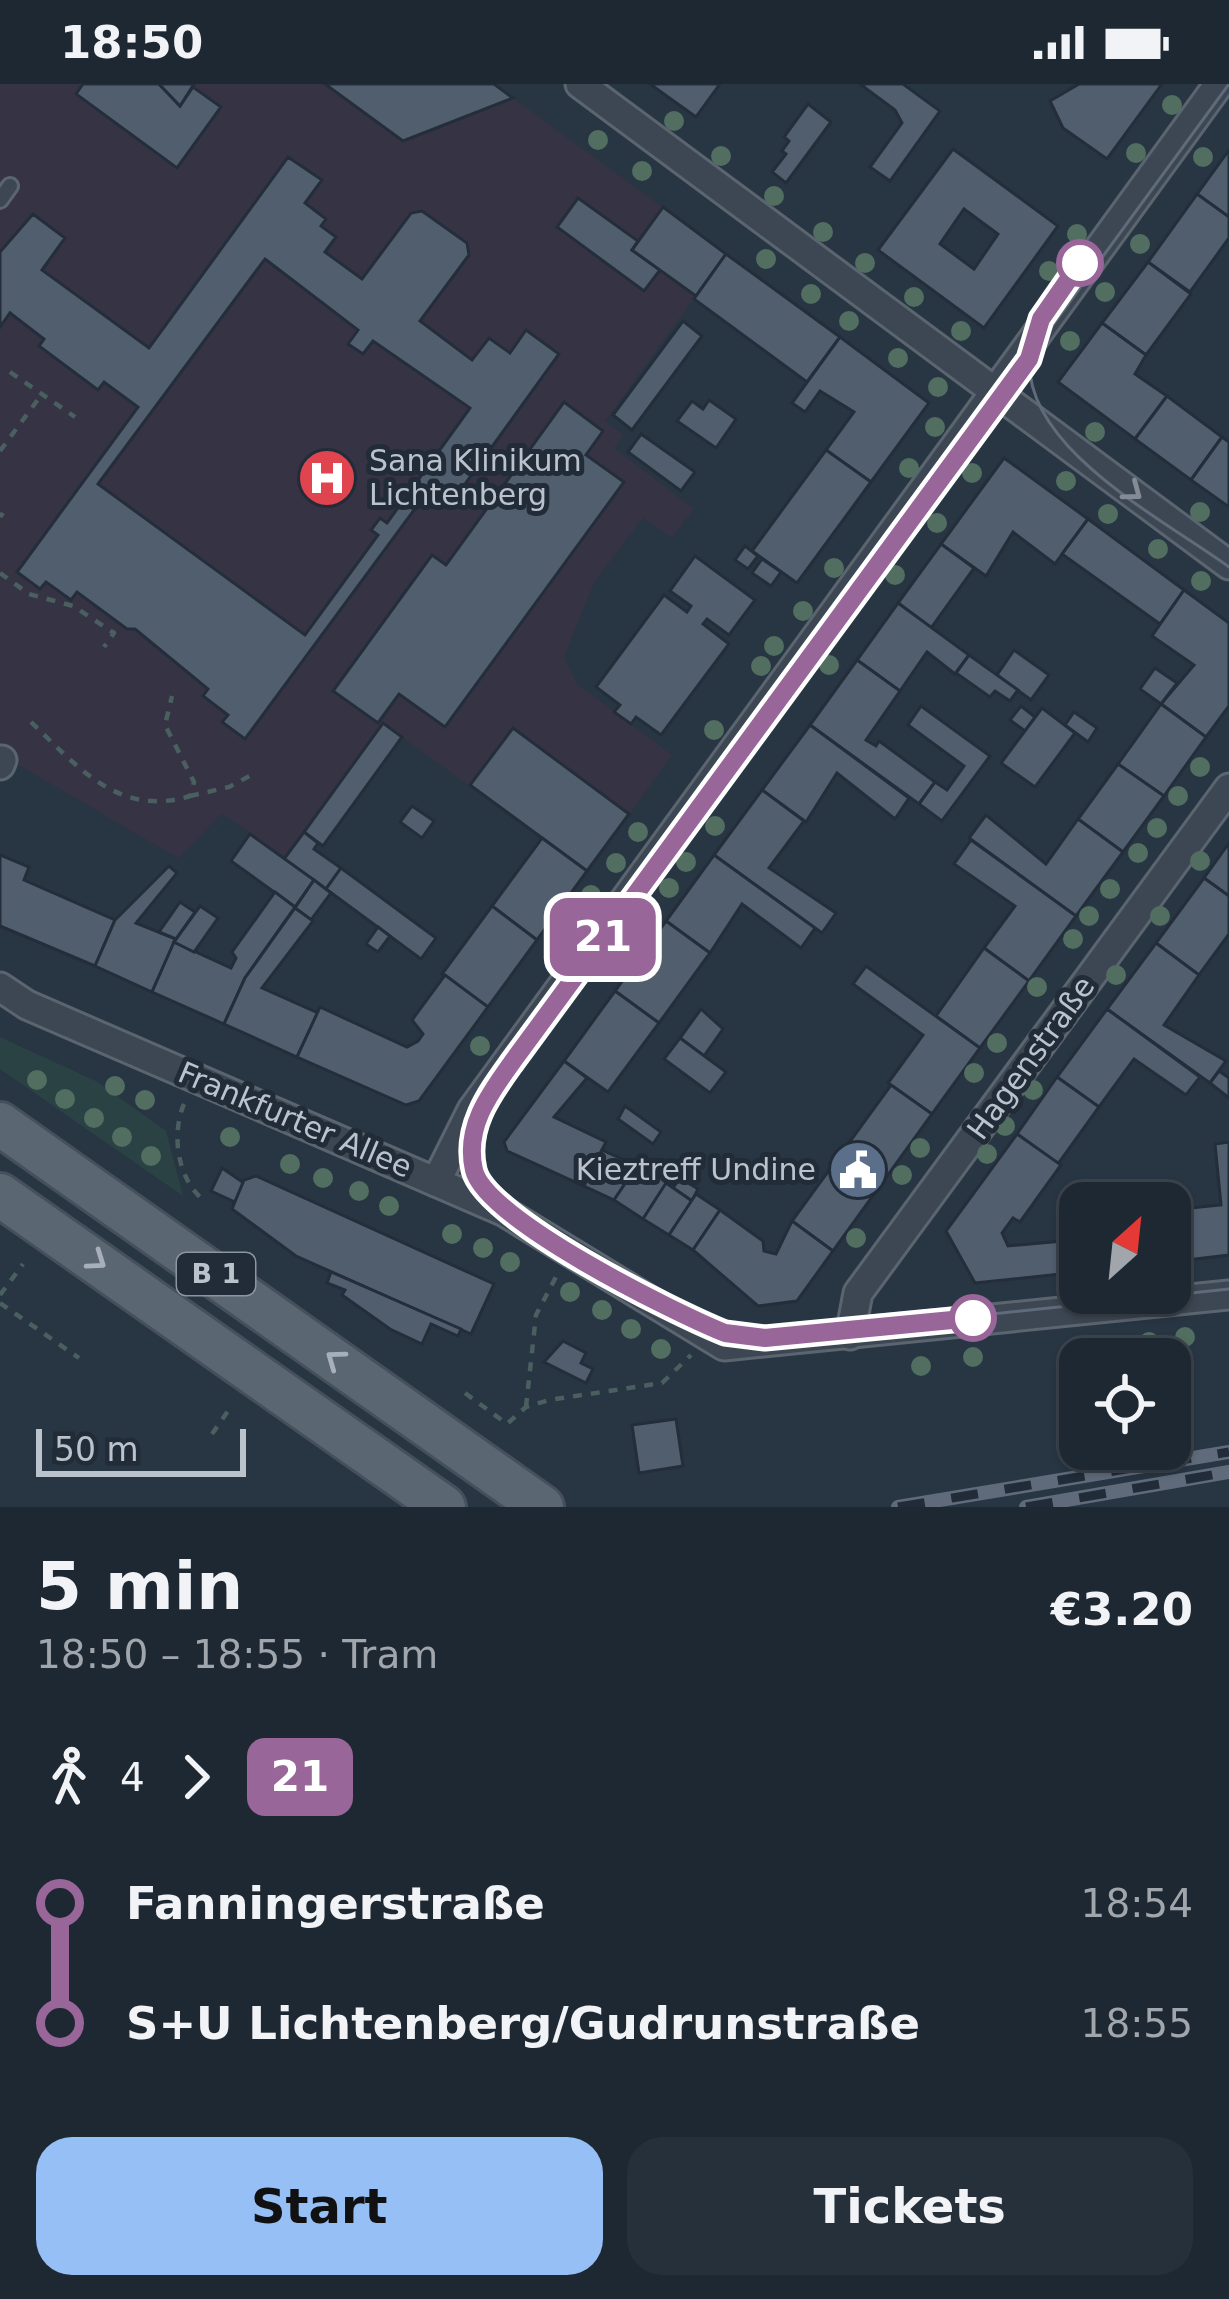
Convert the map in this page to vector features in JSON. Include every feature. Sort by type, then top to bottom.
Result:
[{"type":"main road","name":"B 1","points":[[0,1124],[542,1507]]},
{"type":"main road","name":"B 1","points":[[0,1195],[444,1507]]},
{"type":"street","points":[[580,84],[1229,565]]},
{"type":"street","points":[[436,1182],[483,1094],[1219,84]]},
{"type":"street","name":"Hagenstraße","points":[[850,1335],[857,1293],[1229,788]]},
{"type":"street","name":"Frankfurter Allee","points":[[0,987],[27,1005],[436,1182],[570,1248],[699,1332],[733,1347],[1229,1295]]},
{"type":"lane","points":[[0,200],[10,186]]},
{"type":"path","points":[[10,371],[75,418]]},
{"type":"path","points":[[0,451],[42,394]]},
{"type":"path","points":[[0,573],[29,594],[73,606],[114,633],[104,647]]},
{"type":"path","points":[[172,696],[165,725],[194,782],[190,796]]},
{"type":"path","points":[[31,722],[109,789],[144,805],[229,787],[255,773]]},
{"type":"path","points":[[196,1076],[173,1128],[189,1186],[206,1202]]},
{"type":"path","points":[[526,1408],[536,1315],[570,1248]]},
{"type":"path","points":[[23,1264],[0,1299],[79,1358]]},
{"type":"path","points":[[0,1274],[11,1281]]},
{"type":"path","points":[[465,1393],[507,1424],[526,1408],[662,1383],[690,1357],[699,1332]]},
{"type":"path","points":[[212,1434],[228,1412]]},
{"type":"shaded area","name":"Sana Klinikum Lichtenberg","points":[[0,84],[494,84],[726,254],[605,421],[623,435],[614,448],[694,509],[672,538],[643,518],[595,581],[564,657],[577,684],[672,755],[588,872],[384,724],[285,858],[222,813],[178,858],[0,754]]},
{"type":"green space","points":[[0,1037],[96,1081],[166,1131],[183,1196],[0,1069]]},
{"type":"building","points":[[83,84],[159,84],[180,106],[193,87],[221,107],[177,168],[76,94]]},
{"type":"building","points":[[159,84],[194,84],[180,106]]},
{"type":"building","points":[[325,84],[494,84],[513,98],[403,141]]},
{"type":"building","points":[[650,84],[720,84],[696,117]]},
{"type":"building","points":[[860,84],[903,84],[940,111],[890,181],[870,167],[902,123],[895,110]]},
{"type":"building","points":[[1079,84],[1162,84],[1107,159],[1063,128],[1050,101]]},
{"type":"building","points":[[808,104],[831,122],[786,183],[772,172],[786,154],[782,151],[789,141],[784,137]]},
{"type":"building","points":[[953,149],[1058,226],[984,328],[878,250]],"holes":[[[964,209],[998,234],[974,269],[940,244]]]},
{"type":"building","points":[[1229,150],[1229,217],[1197,194]]},
{"type":"building","points":[[288,157],[322,180],[305,203],[326,219],[321,226],[336,237],[325,252],[362,279],[411,213],[422,211],[467,243],[469,255],[420,321],[472,360],[489,338],[510,353],[526,330],[559,354],[455,498],[434,483],[245,739],[222,722],[228,715],[203,696],[208,689],[135,629],[127,629],[77,592],[71,600],[46,582],[40,589],[17,572],[138,407],[104,382],[98,390],[39,346],[44,339],[10,313],[0,327],[0,252],[33,214],[65,238],[42,270],[149,348]],"holes":[[[265,259],[358,330],[348,344],[363,354],[373,341],[470,408],[387,523],[380,518],[371,530],[378,535],[305,635],[98,484]]]},
{"type":"building","points":[[1197,194],[1229,217],[1229,238],[1190,292],[1148,262]]},
{"type":"building","points":[[578,198],[638,241],[632,250],[660,270],[644,291],[557,227]]},
{"type":"building","points":[[663,207],[726,254],[696,296],[632,250]]},
{"type":"building","points":[[726,254],[840,337],[807,382],[694,299]]},
{"type":"building","points":[[1148,262],[1191,294],[1146,355],[1102,323]]},
{"type":"building","points":[[683,321],[702,336],[632,430],[613,415]]},
{"type":"building","points":[[1102,323],[1146,355],[1135,374],[1167,396],[1135,439],[1058,382]]},
{"type":"building","points":[[840,337],[929,403],[871,482],[826,450],[854,412],[820,391],[805,412],[792,403]]},
{"type":"building","points":[[1167,396],[1222,437],[1191,480],[1135,439]]},
{"type":"building","points":[[709,400],[736,419],[716,448],[677,421],[692,401],[703,409]]},
{"type":"building","points":[[564,402],[603,431],[586,455],[624,482],[445,727],[399,694],[378,723],[333,691],[432,555],[446,565]]},
{"type":"building","points":[[641,434],[695,472],[681,491],[628,452]]},
{"type":"building","points":[[1222,437],[1229,442],[1229,507],[1191,480]]},
{"type":"building","points":[[826,450],[871,482],[797,583],[752,551]]},
{"type":"building","points":[[1004,458],[1088,519],[1055,564],[1013,532],[986,576],[941,544]]},
{"type":"building","points":[[1088,519],[1184,590],[1160,624],[1062,554]]},
{"type":"building","points":[[941,544],[974,568],[931,628],[898,603]]},
{"type":"building","points":[[745,546],[758,556],[748,569],[735,560]]},
{"type":"building","points":[[695,556],[755,600],[729,635],[707,619],[703,624],[729,644],[661,735],[636,717],[631,724],[614,712],[620,705],[596,687],[664,595],[687,612],[691,606],[670,591]]},
{"type":"building","points":[[762,559],[781,572],[771,586],[752,573]]},
{"type":"building","points":[[1184,590],[1229,623],[1229,706],[1206,737],[1161,704],[1194,665],[1152,636]]},
{"type":"building","points":[[898,603],[969,655],[955,674],[927,652],[900,691],[857,660]]},
{"type":"building","points":[[1014,650],[1049,675],[1031,700],[997,675]]},
{"type":"building","points":[[969,655],[1018,690],[1010,701],[995,691],[990,697],[956,673]]},
{"type":"building","points":[[857,660],[900,691],[866,740],[876,746],[879,741],[935,782],[919,804],[810,725]]},
{"type":"building","points":[[1155,668],[1177,683],[1161,704],[1140,689]]},
{"type":"building","points":[[1161,704],[1206,737],[1164,796],[1118,764]]},
{"type":"building","points":[[921,706],[990,756],[942,821],[919,804],[935,782],[947,790],[964,766],[908,725]]},
{"type":"building","points":[[1021,706],[1035,717],[1025,731],[1010,720]]},
{"type":"building","points":[[1042,708],[1075,733],[1035,787],[1001,763]]},
{"type":"building","points":[[1074,712],[1097,728],[1088,742],[1065,725]]},
{"type":"building","points":[[383,723],[402,737],[323,846],[304,832]]},
{"type":"building","points":[[810,725],[909,798],[895,819],[837,773],[806,822],[762,790]]},
{"type":"building","points":[[513,728],[629,814],[587,871],[470,785]]},
{"type":"building","points":[[1118,764],[1164,796],[1123,852],[1078,819]]},
{"type":"building","points":[[762,790],[804,821],[769,868],[836,913],[822,933],[714,855]]},
{"type":"building","points":[[412,806],[434,821],[422,838],[400,822]]},
{"type":"building","points":[[986,815],[1046,864],[1078,819],[1123,852],[1076,916],[969,838]]},
{"type":"building","points":[[304,832],[318,843],[314,849],[341,868],[326,889],[284,859]]},
{"type":"building","points":[[250,834],[314,880],[295,907],[231,861]]},
{"type":"building","points":[[542,838],[587,871],[537,940],[492,906]]},
{"type":"building","points":[[971,840],[1076,916],[1029,981],[984,948],[1015,906],[954,864]]},
{"type":"building","points":[[1229,843],[1229,896],[1204,878]]},
{"type":"building","points":[[0,855],[29,867],[24,880],[115,920],[95,966],[0,926]]},
{"type":"building","points":[[714,855],[815,928],[801,948],[742,904],[710,953],[666,921]]},
{"type":"building","points":[[169,866],[177,873],[136,923],[176,939],[152,992],[95,966],[115,920]]},
{"type":"building","points":[[341,868],[436,938],[421,959],[326,889]]},
{"type":"building","points":[[1204,878],[1229,896],[1229,934],[1199,975],[1156,943]]},
{"type":"building","points":[[314,880],[331,893],[311,920],[295,908]]},
{"type":"building","points":[[275,892],[295,907],[245,978],[224,1024],[152,992],[174,942],[231,968],[236,958],[232,952]]},
{"type":"building","points":[[180,902],[195,912],[176,939],[159,932]]},
{"type":"building","points":[[200,906],[218,918],[194,952],[174,942]]},
{"type":"building","points":[[492,906],[537,940],[488,1007],[442,974]]},
{"type":"building","points":[[295,908],[313,921],[262,988],[318,1013],[297,1057],[224,1024],[245,978]]},
{"type":"building","points":[[666,921],[710,953],[659,1023],[615,991]]},
{"type":"building","points":[[378,927],[390,936],[378,952],[366,944]]},
{"type":"building","points":[[1156,943],[1199,975],[1164,1025],[1226,1061],[1210,1083],[1107,1009]]},
{"type":"building","points":[[984,948],[1029,981],[980,1048],[936,1016]]},
{"type":"building","points":[[866,966],[980,1048],[932,1114],[888,1083],[923,1035],[853,984]]},
{"type":"building","points":[[445,975],[488,1007],[419,1101],[406,1105],[297,1057],[320,1007],[407,1047],[418,1041],[423,1034],[412,1020]]},
{"type":"building","points":[[615,991],[659,1023],[608,1092],[564,1061]]},
{"type":"building","points":[[701,1009],[723,1029],[704,1056],[680,1038]]},
{"type":"building","points":[[1107,1009],[1200,1077],[1186,1095],[1134,1059],[1099,1107],[1057,1077]]},
{"type":"building","points":[[680,1038],[726,1072],[710,1093],[664,1059]]},
{"type":"building","points":[[564,1061],[587,1078],[554,1117],[606,1142],[584,1186],[507,1151],[504,1142]]},
{"type":"building","points":[[1219,1071],[1229,1078],[1229,1098],[1210,1083]]},
{"type":"building","points":[[1057,1077],[1099,1107],[1058,1164],[1017,1134]]},
{"type":"building","points":[[891,1085],[932,1114],[833,1251],[792,1221]]},
{"type":"building","points":[[625,1106],[661,1132],[653,1144],[618,1119]]},
{"type":"building","points":[[1017,1134],[1061,1165],[1020,1222],[1013,1218],[1002,1233],[1008,1246],[1059,1241],[1059,1274],[975,1283],[946,1231]]},
{"type":"building","points":[[1229,1142],[1229,1255],[1191,1260],[1191,1208],[1221,1205],[1215,1144]]},
{"type":"building","points":[[602,1150],[637,1166],[614,1200],[584,1186]]},
{"type":"building","points":[[637,1166],[669,1179],[643,1219],[614,1200]]},
{"type":"building","points":[[222,1168],[244,1183],[235,1202],[211,1191]]},
{"type":"building","points":[[256,1176],[494,1284],[471,1334],[296,1256],[232,1209],[244,1180]]},
{"type":"building","points":[[680,1178],[698,1189],[692,1201],[673,1188]]},
{"type":"building","points":[[666,1183],[692,1201],[669,1235],[643,1219]]},
{"type":"building","points":[[696,1194],[720,1210],[693,1250],[669,1235]]},
{"type":"building","points":[[720,1210],[763,1241],[764,1251],[776,1254],[792,1221],[833,1251],[797,1301],[758,1306],[693,1250]]},
{"type":"building","points":[[331,1272],[461,1329],[458,1336],[431,1324],[422,1344],[390,1329],[342,1295],[345,1290],[327,1283]]},
{"type":"building","points":[[563,1341],[586,1353],[581,1363],[593,1369],[586,1383],[544,1362]]},
{"type":"building","points":[[676,1419],[683,1466],[639,1473],[632,1425]]},
{"type":"tram line","points":[[1229,84],[490,1094],[475,1129],[472,1154],[483,1190],[525,1226],[637,1292],[737,1336],[765,1338],[1229,1289]]},
{"type":"tram line","name":"21","points":[[973,1318],[765,1338],[725,1333],[631,1286],[496,1205],[473,1169],[473,1139],[479,1112],[513,1061],[1029,359],[1041,319],[1080,263]]},
{"type":"tram line","points":[[1030,355],[1033,388],[1048,420],[1071,449],[1134,503],[1229,567]]},
{"type":"railway","points":[[898,1507],[1229,1452]]},
{"type":"railway","points":[[1026,1507],[1229,1472]]},
{"type":"place","name":"Sana Klinikum Lichtenberg","points":[[327,478]]},
{"type":"place","name":"Kieztreff Undine","points":[[858,1170]]}]
